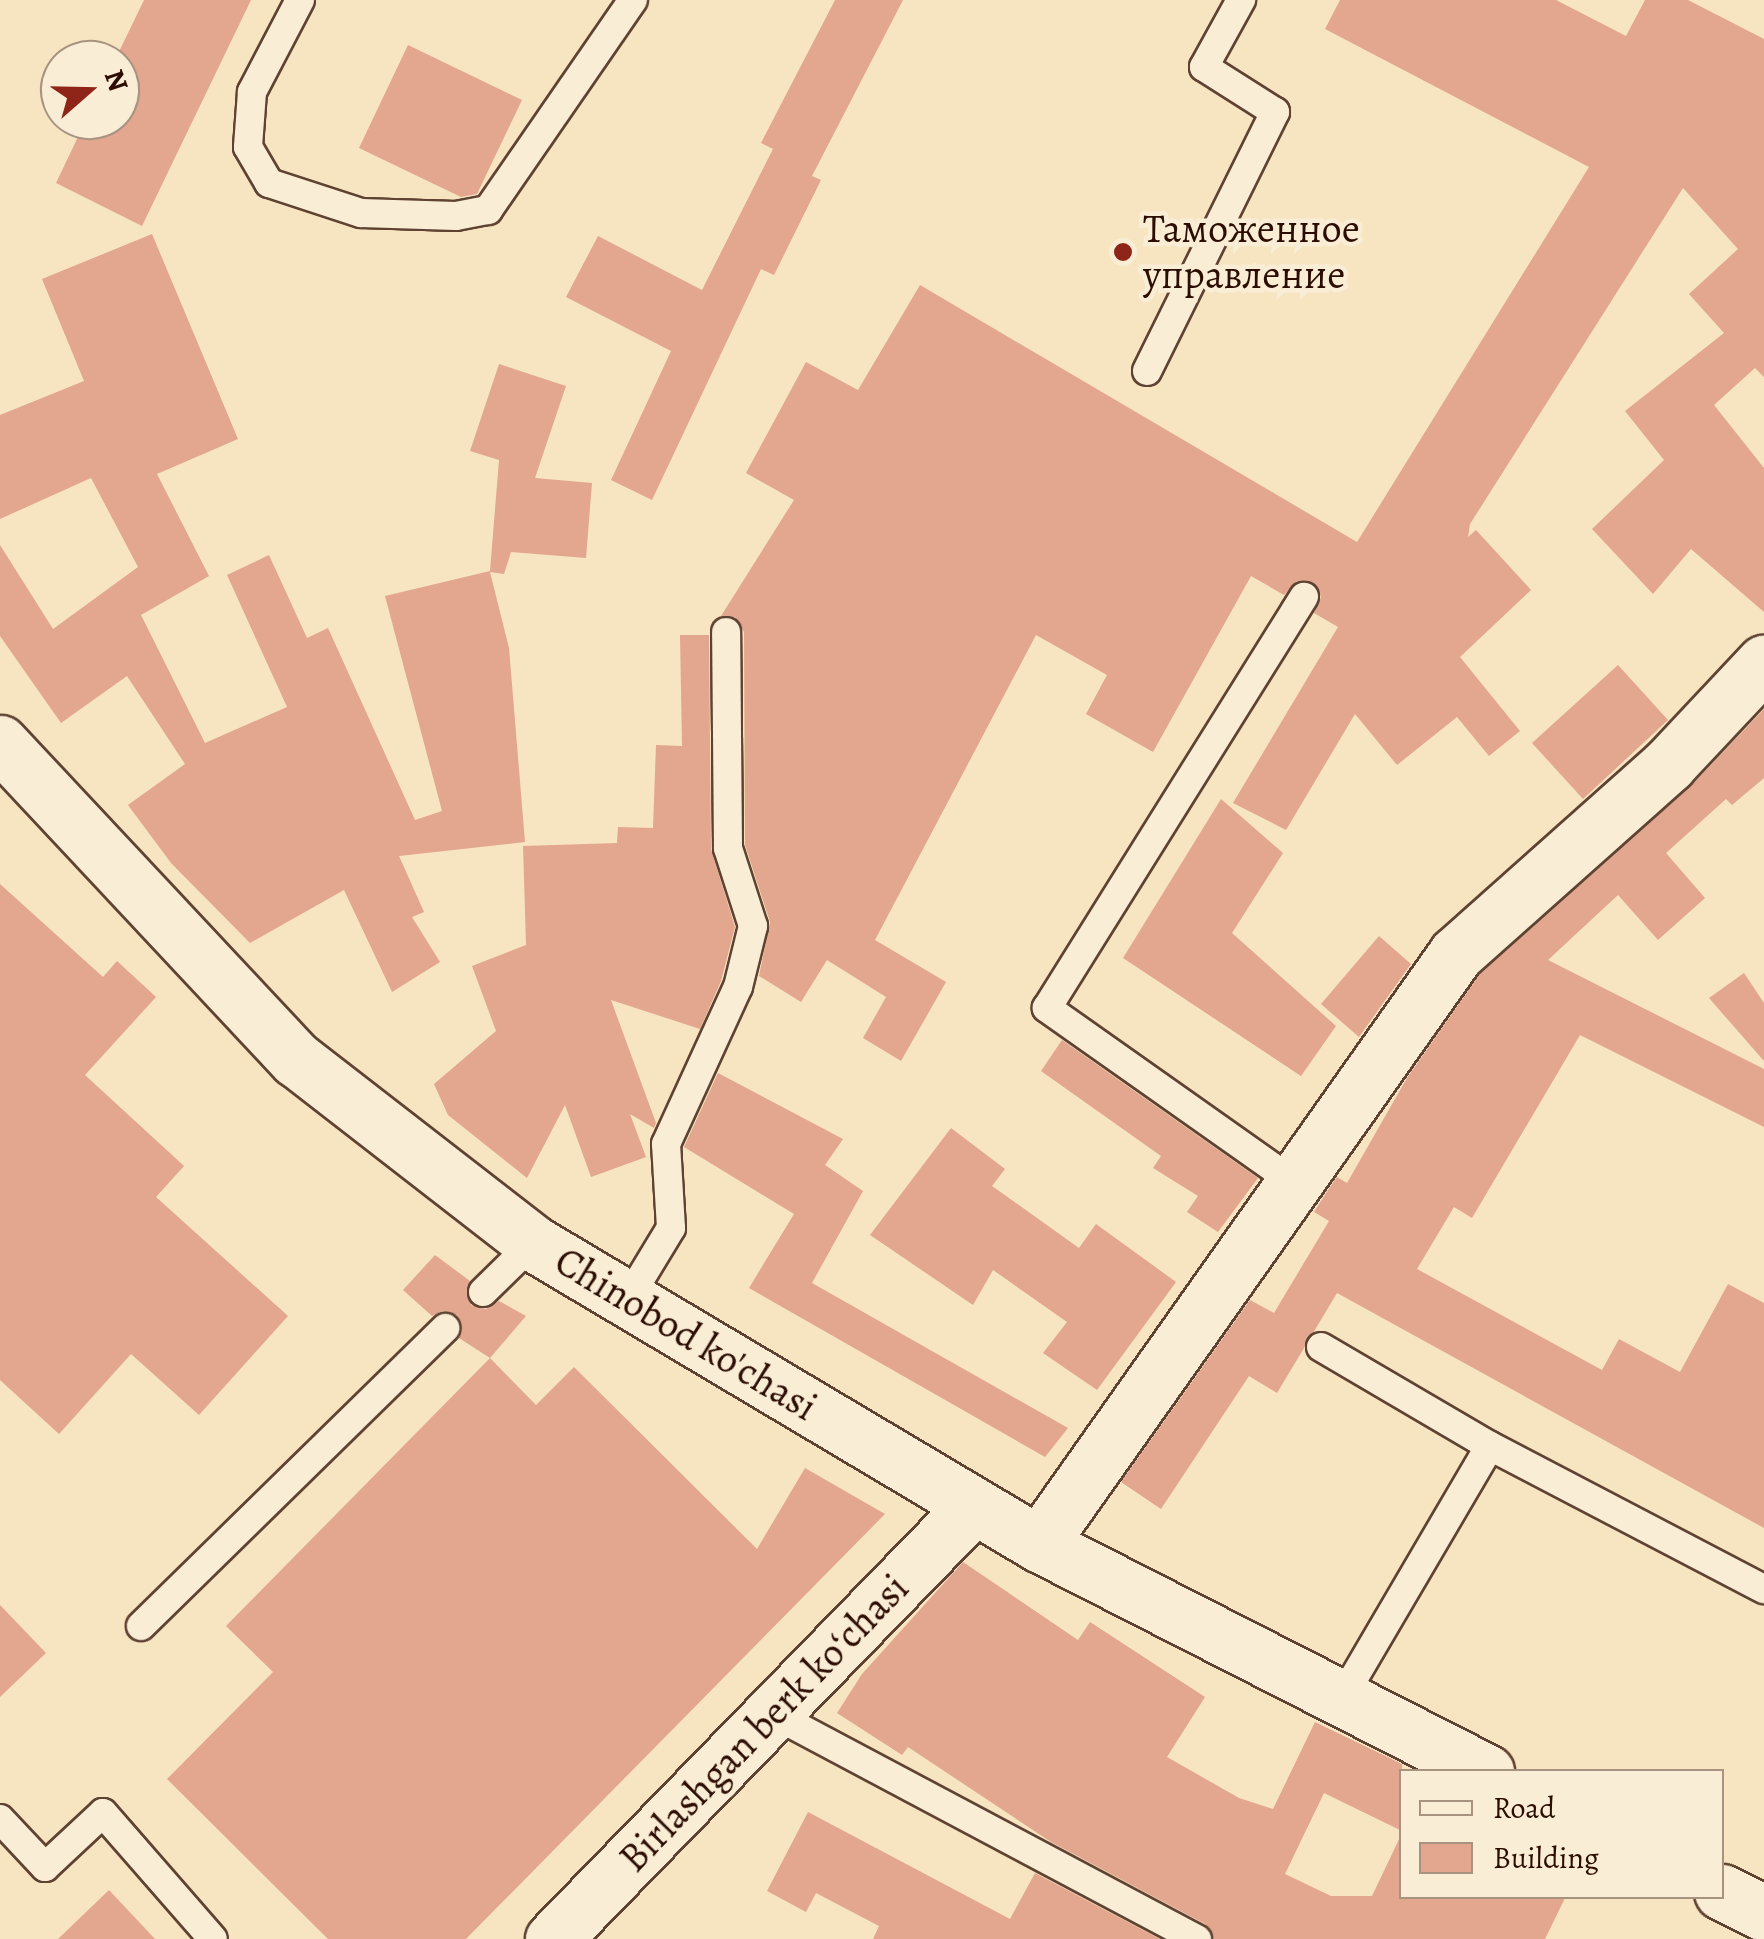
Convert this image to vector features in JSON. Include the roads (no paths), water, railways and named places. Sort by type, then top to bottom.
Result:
[{"type":"street","points":[[1039,1544],[1456,954],[1668,764],[1764,663]]},
{"type":"street","name":"Chinobod ko'chasi","points":[[0,743],[296,1059],[533,1243],[1039,1544],[1480,1769]]},
{"type":"street","name":"Birlashgan berk koʻchasi","points":[[554,1939],[974,1506]]},
{"type":"street","points":[[1724,1893],[1764,1914]]},
{"type":"lane","points":[[300,0],[252,92],[248,147],[269,183],[361,214],[456,216],[488,210],[623,4]]},
{"type":"lane","points":[[1147,371],[1275,112],[1204,67],[1241,0]]},
{"type":"lane","points":[[1295,1183],[1047,1008],[1304,597]]},
{"type":"lane","points":[[628,1299],[671,1228],[666,1144],[738,986],[753,926],[728,848],[726,632]]},
{"type":"lane","points":[[483,1292],[533,1243]]},
{"type":"lane","points":[[141,1626],[445,1328]]},
{"type":"lane","points":[[1321,1346],[1490,1446],[1764,1589]]},
{"type":"lane","points":[[1342,1698],[1490,1446]]},
{"type":"lane","points":[[775,1715],[1197,1939]]},
{"type":"lane","points":[[0,1819],[45,1867],[103,1813],[213,1939]]},
{"type":"place","name":"Таможенное управление","points":[[1123,252]]}]
